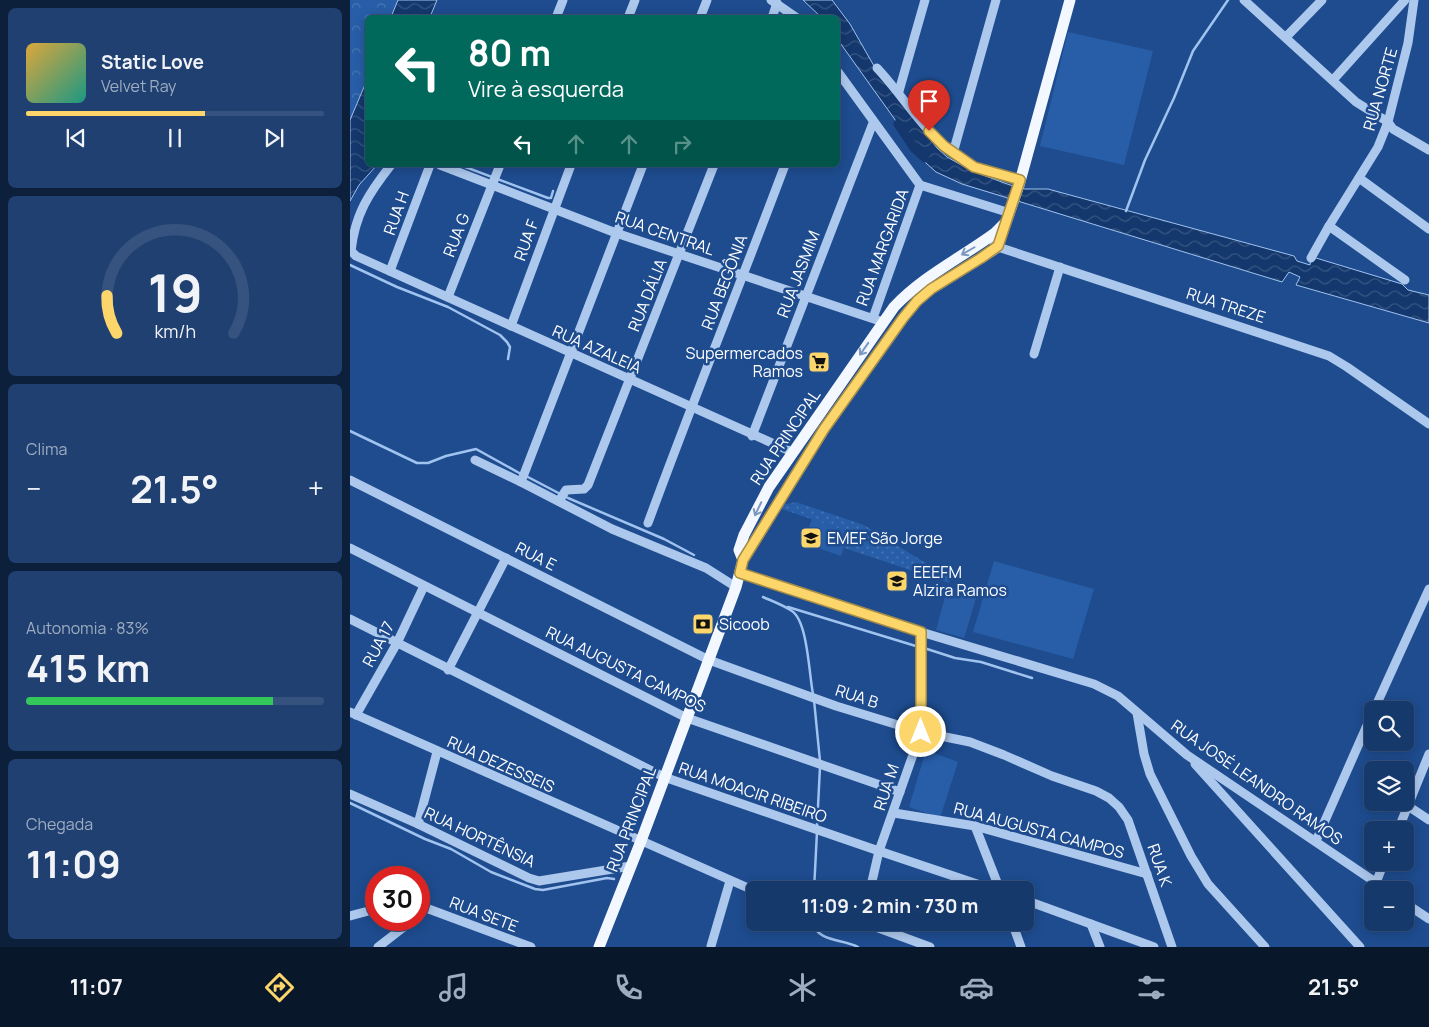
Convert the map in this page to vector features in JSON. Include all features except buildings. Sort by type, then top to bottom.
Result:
[{"type":"main road","points":[[998,246],[1020,182],[1070,0]]},
{"type":"main road","name":"RUA PRINCIPAL","points":[[743,560],[739,550],[744,535],[769,487],[878,320],[911,290],[931,275],[988,238],[1010,213]]},
{"type":"main road","name":"RUA PRINCIPAL","points":[[598,947],[641,841],[738,580],[743,560],[824,429],[903,318],[917,301],[931,289],[998,246]]},
{"type":"street","points":[[557,15],[563,0]]},
{"type":"street","points":[[629,15],[635,0]]},
{"type":"street","points":[[701,15],[707,0]]},
{"type":"street","points":[[899,91],[925,0]]},
{"type":"street","points":[[953,153],[996,0]]},
{"type":"street","points":[[1244,0],[1356,102],[1388,122],[1393,129],[1429,150]]},
{"type":"street","points":[[1286,37],[1322,0]]},
{"type":"street","points":[[1333,80],[1405,0]]},
{"type":"street","name":"RUA NORTE","points":[[1311,258],[1378,147],[1388,122],[1408,43],[1414,0]]},
{"type":"street","points":[[772,15],[774,2],[793,15]]},
{"type":"street","points":[[877,68],[899,91],[921,123],[953,153],[982,170],[1020,182]]},
{"type":"street","points":[[840,75],[920,185],[1010,213]]},
{"type":"street","name":"RUA JASMIM","points":[[752,436],[874,123]]},
{"type":"street","name":"RUA AZALEIA","points":[[389,167],[375,185],[361,208],[351,251],[356,256],[752,436],[792,452]]},
{"type":"street","name":"RUA H","points":[[390,271],[429,167]]},
{"type":"street","name":"RUA CENTRAL","points":[[445,167],[616,233],[878,320]]},
{"type":"street","name":"RUA G","points":[[448,297],[499,167]]},
{"type":"street","name":"RUA F","points":[[511,326],[570,167]]},
{"type":"street","points":[[523,477],[642,167]]},
{"type":"street","name":"RUA DÁLIA","points":[[561,498],[569,490],[584,489],[588,485],[713,167]]},
{"type":"street","name":"RUA BEGÔNIA","points":[[648,523],[784,167]]},
{"type":"street","points":[[1358,178],[1429,229]]},
{"type":"street","name":"RUA MARGARIDA","points":[[878,320],[920,185]]},
{"type":"street","points":[[1329,226],[1406,280]]},
{"type":"street","name":"RUA TREZE","points":[[988,238],[998,246],[1329,356],[1429,424]]},
{"type":"street","points":[[1034,354],[1060,267]]},
{"type":"street","name":"RUA JOSÉ LEANDRO RAMOS","points":[[475,460],[523,477],[612,529],[738,580],[1094,684],[1118,696],[1187,755],[1375,881]]},
{"type":"street","name":"RUA E","points":[[350,480],[708,660]]},
{"type":"street","name":"RUA AUGUSTA CAMPOS","points":[[350,548],[687,718],[900,792]]},
{"type":"street","points":[[448,670],[506,558]]},
{"type":"street","name":"RUA 17","points":[[353,714],[397,643],[424,586]]},
{"type":"street","points":[[1378,701],[1429,589]]},
{"type":"street","name":"RUA MOACIR RIBEIRO","points":[[350,619],[448,670],[664,777],[968,881]]},
{"type":"street","name":"RUA M","points":[[872,881],[879,852],[921,732],[921,632]]},
{"type":"street","name":"RUA B","points":[[708,660],[836,706],[921,732],[970,742],[1052,776],[1096,791],[1109,798]]},
{"type":"street","points":[[1136,713],[1150,774],[1191,856],[1208,884],[1265,947]]},
{"type":"street","name":"RUA DEZESSEIS","points":[[353,714],[746,887]]},
{"type":"street","points":[[1316,841],[1364,732]]},
{"type":"street","points":[[418,824],[437,752]]},
{"type":"street","points":[[1414,791],[1429,754]]},
{"type":"street","points":[[1187,755],[1360,947]]},
{"type":"street","name":"RUA HORTÊNSIA","points":[[350,794],[418,824],[529,878],[540,881],[631,866]]},
{"type":"street","name":"RUA K","points":[[1109,798],[1119,807],[1128,820],[1172,947]]},
{"type":"street","points":[[1414,810],[1429,820]]},
{"type":"street","name":"RUA AUGUSTA CAMPOS","points":[[894,813],[975,826],[1147,874]]},
{"type":"street","points":[[975,826],[996,881]]},
{"type":"street","points":[[710,947],[730,881]]},
{"type":"street","points":[[1034,903],[1154,947]]},
{"type":"street","points":[[1414,909],[1429,919]]},
{"type":"street","name":"RUA SETE","points":[[430,911],[530,947]]},
{"type":"street","points":[[350,916],[365,913]]},
{"type":"street","points":[[1092,924],[1100,947]]},
{"type":"street","points":[[378,947],[399,931]]},
{"type":"street","points":[[885,931],[930,947]]},
{"type":"street","points":[[1015,931],[1021,947]]},
{"type":"green space","points":[[350,0],[398,0],[392,15],[365,15],[365,85],[350,120]]},
{"type":"green space","points":[[1068,32],[1153,51],[1124,165],[1040,146]]},
{"type":"green space","points":[[796,502],[864,525],[950,578],[949,583],[844,548],[849,532],[779,508],[781,505]]},
{"type":"green space","points":[[812,519],[849,532],[841,556],[803,543]]},
{"type":"green space","points":[[994,561],[1094,589],[1073,659],[973,632]]},
{"type":"green space","points":[[948,586],[977,595],[964,638],[936,630]]},
{"type":"green space","points":[[926,750],[958,762],[940,818],[909,807]]},
{"type":"water","points":[[398,0],[437,0],[431,15],[392,15]]},
{"type":"water","points":[[803,0],[832,0],[850,24],[874,66],[937,148],[947,157],[972,171],[1025,189],[1048,189],[1294,256],[1297,261],[1310,265],[1311,258],[1316,258],[1402,284],[1408,290],[1429,295],[1429,323],[1296,285],[1300,277],[1289,272],[1282,282],[962,184],[936,172],[926,163],[840,43],[840,15],[819,15]]},
{"type":"water","points":[[365,85],[365,167],[375,167],[359,185],[350,201],[350,120]]},
{"type":"waterway","points":[[1126,211],[1145,160],[1174,98],[1193,51],[1228,0]]},
{"type":"waterway","points":[[898,124],[914,148],[925,158]]},
{"type":"waterway","points":[[465,167],[548,198],[551,198],[553,191]]},
{"type":"waterway","points":[[350,265],[397,287],[448,307],[500,335],[510,347],[508,359]]},
{"type":"waterway","points":[[350,431],[417,463],[428,463],[446,456],[476,449],[521,474]]},
{"type":"waterway","points":[[526,476],[568,498],[664,539],[694,555]]},
{"type":"waterway","points":[[763,597],[789,609],[797,617],[805,637],[813,694]]},
{"type":"waterway","points":[[788,607],[919,647]]},
{"type":"waterway","points":[[924,648],[955,658],[981,662],[1032,678]]},
{"type":"waterway","points":[[814,700],[820,761]]},
{"type":"waterway","points":[[817,826],[820,767]]},
{"type":"waterway","points":[[350,803],[425,839],[451,849],[491,872],[535,889],[543,890],[607,878],[614,879]]},
{"type":"waterway","points":[[814,881],[817,832]]},
{"type":"waterway","points":[[817,931],[825,937],[858,947]]},
{"type":"place","name":"Supermercados Ramos","points":[[819,362]]},
{"type":"place","name":"EMEF São Jorge","points":[[811,538]]},
{"type":"place","name":"EEEFM Alzira Ramos","points":[[897,581]]},
{"type":"place","name":"Sicoob","points":[[703,624]]},
{"type":"route","points":[[921,732],[921,632],[740,573],[743,560],[824,429],[903,318],[917,301],[931,289],[998,246],[1020,180],[974,167],[944,146],[929,131]]}]
